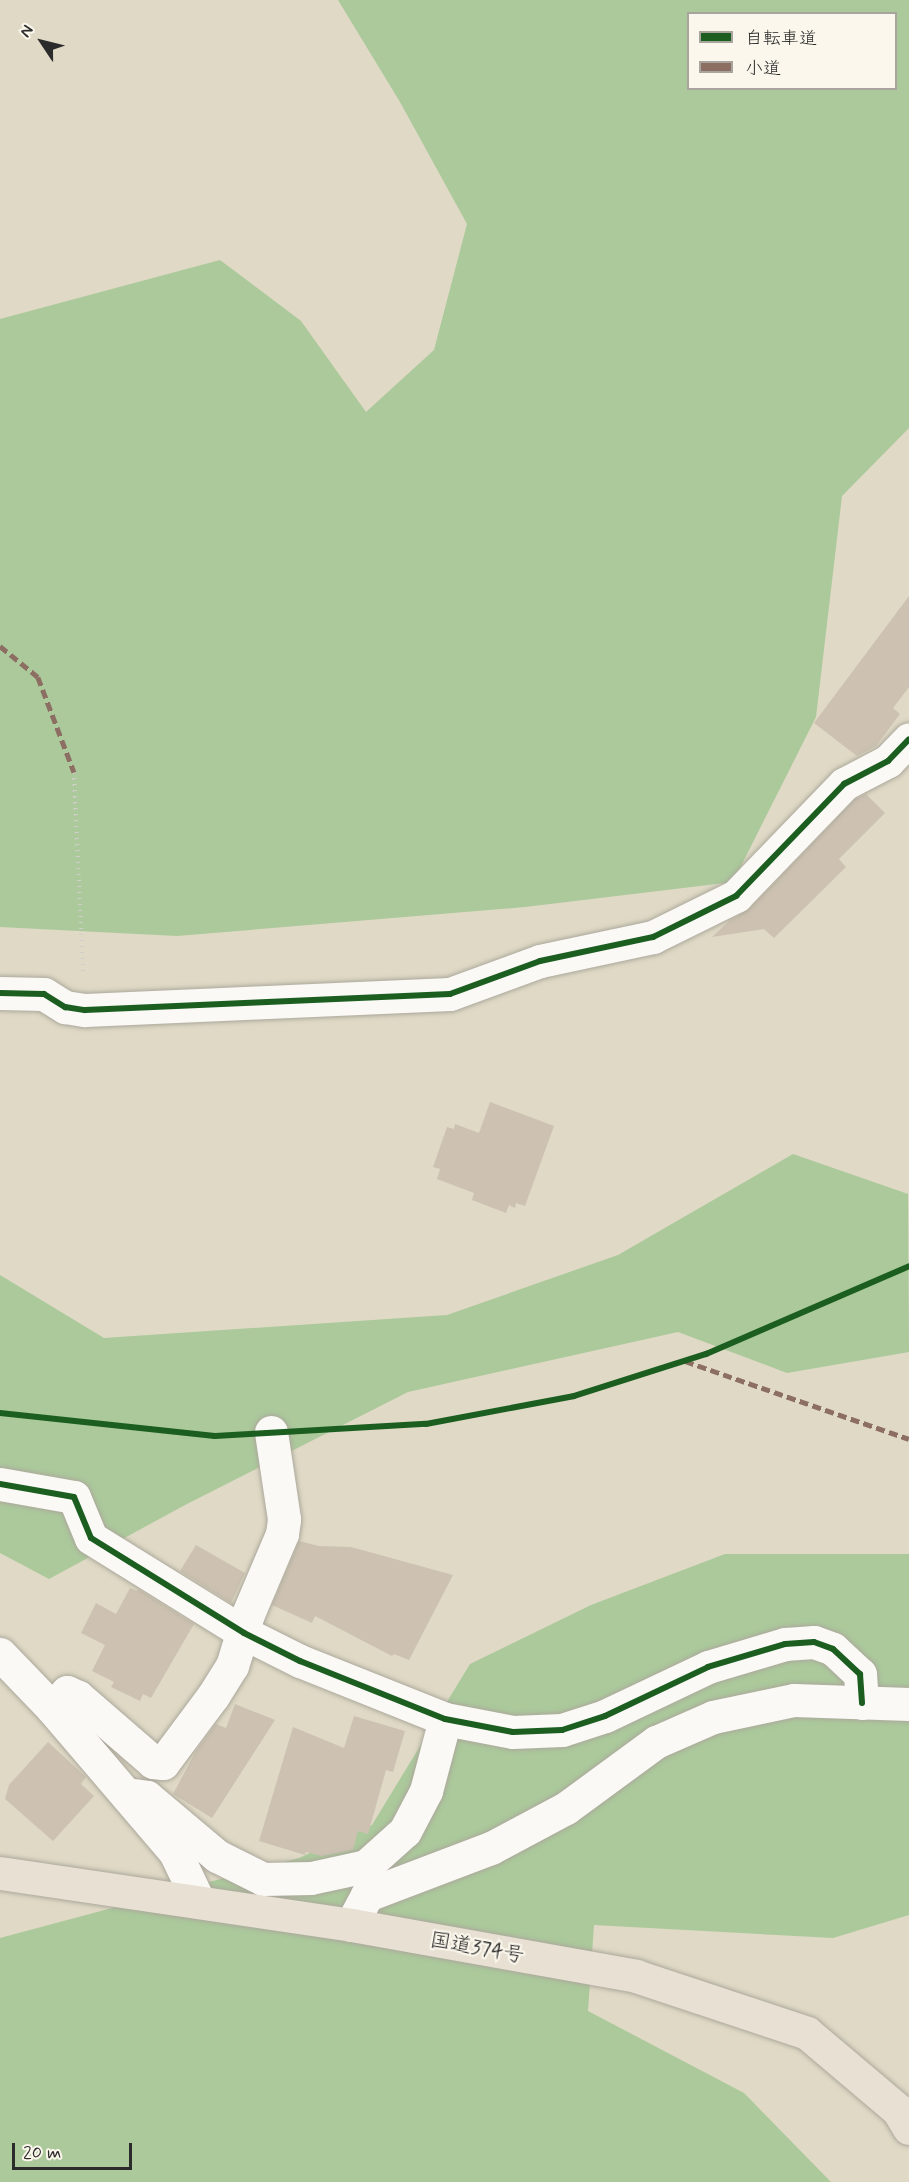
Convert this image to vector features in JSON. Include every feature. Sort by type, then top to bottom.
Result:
[{"type":"highway","name":"国道374号","points":[[0,1873],[351,1925],[636,1976],[807,2033],[898,2110],[909,2128]]},
{"type":"street","points":[[0,993],[44,994],[65,1007],[85,1010],[450,994],[540,961],[653,937],[736,896],[844,784],[888,761],[909,739]]},
{"type":"street","points":[[52,1708],[67,1692],[78,1697],[153,1762],[163,1763],[213,1696],[232,1666],[248,1614],[282,1534],[284,1519],[271,1432]]},
{"type":"street","points":[[0,1484],[74,1497],[91,1538],[244,1633],[300,1661],[446,1719],[513,1732],[562,1730],[605,1716],[708,1667],[785,1644],[814,1642],[833,1649],[860,1674],[862,1702]]},
{"type":"street","points":[[0,1654],[52,1708],[175,1852],[199,1902]]},
{"type":"street","points":[[351,1925],[368,1895],[491,1848],[566,1808],[656,1742],[712,1717],[794,1700],[909,1704]]},
{"type":"street","points":[[126,1794],[147,1797],[218,1856],[263,1879],[311,1878],[366,1866],[405,1831],[426,1791],[446,1719]]},
{"type":"path","points":[[74,772],[84,983]]},
{"type":"green space","points":[[338,0],[909,0],[909,428],[842,496],[816,717],[733,882],[525,907],[177,936],[0,927],[0,319],[220,260],[301,321],[366,412],[434,350],[467,224],[400,102]]},
{"type":"green space","points":[[793,1154],[908,1194],[909,1352],[787,1373],[678,1332],[408,1392],[185,1505],[49,1579],[0,1553],[0,1275],[104,1338],[447,1315],[618,1255]]},
{"type":"green space","points":[[725,1554],[909,1554],[909,1915],[833,1938],[594,1925],[588,2011],[744,2093],[831,2182],[0,2182],[0,1938],[299,1858],[372,1825],[470,1664],[591,1605]]},
{"type":"building","points":[[909,596],[909,687],[893,708],[900,714],[876,746],[857,756],[814,723]]},
{"type":"building","points":[[866,794],[885,813],[839,859],[846,867],[774,938],[764,929],[712,937],[729,921],[749,909],[855,799]]},
{"type":"building","points":[[490,1102],[554,1126],[525,1206],[516,1203],[515,1208],[509,1205],[506,1213],[472,1200],[474,1193],[437,1179],[440,1169],[433,1167],[447,1127],[454,1129],[455,1124],[479,1133]]},
{"type":"building","points":[[299,1541],[319,1546],[351,1547],[453,1575],[409,1660],[394,1654],[392,1656],[315,1616],[312,1623],[272,1605]]},
{"type":"building","points":[[196,1545],[245,1573],[231,1603],[180,1571]]},
{"type":"building","points":[[130,1588],[137,1591],[138,1589],[194,1624],[151,1698],[143,1694],[140,1701],[111,1687],[114,1682],[92,1671],[105,1645],[81,1633],[96,1603],[116,1614]]},
{"type":"building","points":[[235,1704],[275,1720],[212,1818],[173,1794],[196,1751],[216,1724],[226,1728]]},
{"type":"building","points":[[354,1716],[405,1731],[393,1772],[386,1770],[368,1834],[358,1831],[353,1850],[322,1856],[306,1852],[305,1855],[259,1841],[293,1727],[344,1748]]},
{"type":"building","points":[[48,1742],[86,1777],[81,1784],[94,1796],[53,1841],[5,1799],[9,1785]]},
{"type":"marked path","points":[[0,646],[38,677],[74,772]]},
{"type":"marked path","points":[[685,1361],[909,1439]]},
{"type":"cycle path","points":[[0,993],[44,994],[65,1007],[85,1010],[450,994],[540,961],[653,937],[736,896],[844,784],[888,761],[909,739]]},
{"type":"cycle path","points":[[0,1413],[215,1436],[426,1424],[574,1396],[706,1354],[909,1266]]},
{"type":"cycle path","points":[[0,1484],[74,1497],[91,1538],[244,1633],[300,1661],[445,1719],[513,1732],[562,1730],[605,1716],[708,1667],[785,1644],[814,1642],[833,1649],[860,1674],[862,1703]]}]
